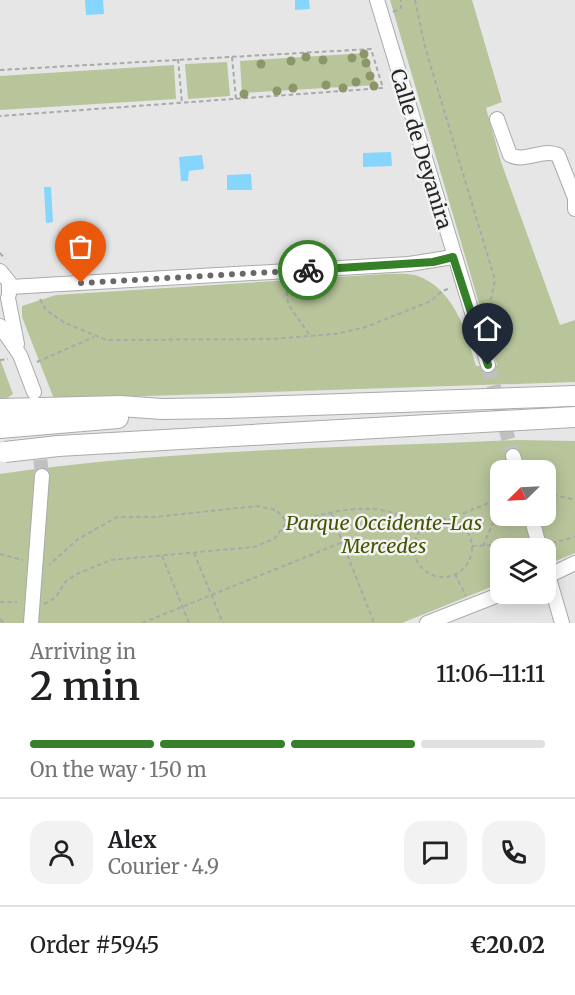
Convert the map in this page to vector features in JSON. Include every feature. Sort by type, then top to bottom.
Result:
[{"type":"highway","points":[[0,409],[120,406],[162,409],[571,396]]},
{"type":"highway","points":[[0,429],[117,419],[162,409]]},
{"type":"highway","points":[[2,452],[58,446],[575,417]]},
{"type":"highway","points":[[428,425],[575,428]]},
{"type":"street","name":"Calle de Deyanira","points":[[377,0],[453,257],[488,365]]},
{"type":"street","points":[[497,118],[510,155],[518,159],[547,152],[558,155],[575,198],[575,209]]},
{"type":"street","points":[[6,297],[285,272],[433,262],[453,257]]},
{"type":"street","points":[[0,271],[8,278],[6,297],[14,357]]},
{"type":"street","points":[[0,326],[34,392]]},
{"type":"street","points":[[513,456],[514,460]]},
{"type":"street","points":[[31,623],[42,476]]},
{"type":"street","points":[[556,570],[575,563]]},
{"type":"street","points":[[427,623],[490,598]]},
{"type":"street","points":[[556,603],[562,623]]},
{"type":"path","points":[[415,0],[425,47],[495,280],[488,313],[474,321]]},
{"type":"path","points":[[0,70],[371,49],[383,88],[0,116]]},
{"type":"path","points":[[232,56],[236,99]]},
{"type":"path","points":[[178,59],[182,103]]},
{"type":"path","points":[[285,272],[288,304],[311,337]]},
{"type":"path","points":[[37,299],[40,299],[46,310],[94,337],[107,340],[311,337],[366,327],[431,302],[442,291],[451,288]]},
{"type":"path","points":[[37,362],[94,337]]},
{"type":"path","points":[[0,360],[14,357]]},
{"type":"path","points":[[556,495],[575,500]]},
{"type":"path","points":[[448,519],[462,526],[472,546],[468,563],[456,574],[436,577],[420,566],[414,548],[420,529],[433,520],[448,519],[490,502]]},
{"type":"path","points":[[44,604],[55,598],[66,581],[111,560],[264,545],[282,532],[285,525],[283,516],[276,510],[257,506],[155,517],[117,517],[91,530],[54,562],[49,562]]},
{"type":"path","points":[[285,525],[331,513],[375,510],[397,514],[420,529]]},
{"type":"path","points":[[331,513],[374,623]]},
{"type":"path","points":[[483,546],[492,526]]},
{"type":"path","points":[[556,543],[575,537]]},
{"type":"path","points":[[142,623],[343,542]]},
{"type":"path","points":[[472,546],[490,546]]},
{"type":"path","points":[[194,553],[223,623]]},
{"type":"path","points":[[0,554],[23,560]]},
{"type":"path","points":[[162,556],[189,623]]},
{"type":"path","points":[[456,574],[470,606]]},
{"type":"path","points":[[0,602],[17,602]]},
{"type":"path","points":[[0,619],[4,623]]},
{"type":"green space","points":[[390,0],[472,0],[502,102],[486,108],[501,162],[560,325],[575,320],[575,382],[54,399],[22,317],[22,306],[56,295],[385,274],[414,275],[431,282],[450,302],[463,326],[476,366],[497,365]]},
{"type":"green space","points":[[366,53],[376,85],[242,93],[240,61]]},
{"type":"green space","points":[[227,62],[230,96],[188,99],[185,64]]},
{"type":"green space","points":[[174,65],[176,99],[0,110],[0,76]]},
{"type":"green space","points":[[0,359],[13,394],[7,398],[0,398]]},
{"type":"green space","name":"Parque Occidente-Las Mercedes","points":[[518,440],[575,441],[575,553],[556,561],[556,538],[490,538],[490,587],[402,623],[0,623],[0,474],[129,459]]},
{"type":"water","points":[[85,0],[103,0],[104,14],[86,15]]},
{"type":"water","points":[[295,0],[309,0],[310,9],[295,10]]},
{"type":"water","points":[[391,152],[392,166],[363,167],[363,153]]},
{"type":"water","points":[[202,155],[204,169],[189,171],[188,181],[181,181],[179,157]]},
{"type":"water","points":[[251,174],[252,190],[227,190],[227,175]]},
{"type":"water","points":[[44,187],[51,187],[53,222],[46,223]]},
{"type":"tunnel","points":[[488,365],[513,456]]},
{"type":"tunnel","points":[[36,418],[42,476]]},
{"type":"way so far","points":[[81,283],[308,270]]},
{"type":"route","points":[[308,270],[433,262],[453,257],[488,365]]}]
